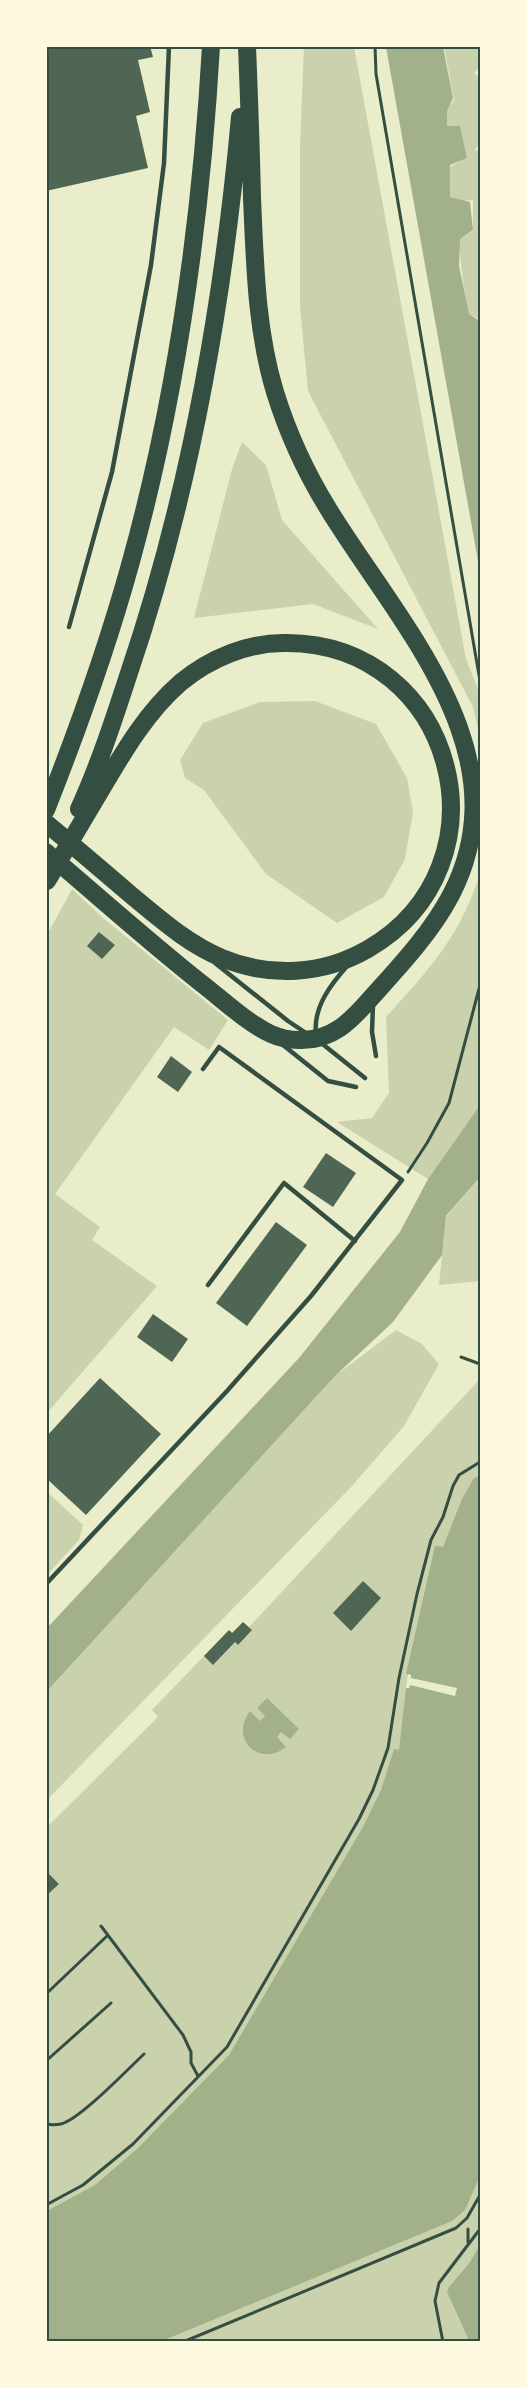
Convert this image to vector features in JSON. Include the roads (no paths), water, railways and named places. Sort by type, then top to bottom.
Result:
[{"type":"highway","points":[[46,810],[102,657],[130,565],[154,468],[181,330],[194,242],[211,46]]},
{"type":"highway","points":[[47,881],[81,804],[117,709],[147,617],[184,484],[201,405],[224,264],[246,46]]},
{"type":"highway","points":[[46,852],[180,966],[262,1028],[290,1039],[316,1039],[333,1034],[343,1027],[373,996],[433,924],[456,885],[466,859],[472,824],[471,778],[459,728],[434,671],[413,635],[322,499],[298,452],[274,390],[263,340],[254,261],[246,46]]},
{"type":"highway","points":[[46,824],[109,877],[176,931],[220,957],[239,964],[267,970],[293,972],[337,964],[356,956],[375,945],[414,913],[438,874],[448,841],[451,793],[445,759],[427,718],[407,693],[391,678],[361,659],[323,646],[279,643],[242,649],[206,665],[181,682],[151,712],[131,739],[47,881]]},
{"type":"lane","points":[[69,627],[112,472],[151,265],[164,163],[169,46]]},
{"type":"lane","points":[[176,931],[288,1021],[316,1039],[365,1078]]},
{"type":"lane","points":[[316,1039],[315,1024],[318,1008],[336,979],[356,956]]},
{"type":"lane","points":[[373,996],[372,1032],[376,1056]]},
{"type":"lane","points":[[262,1028],[328,1081],[356,1087]]},
{"type":"lane","points":[[46,1584],[227,1391],[311,1296],[402,1180],[219,1047],[203,1069]]},
{"type":"lane","points":[[208,1285],[284,1183],[355,1241]]}]
